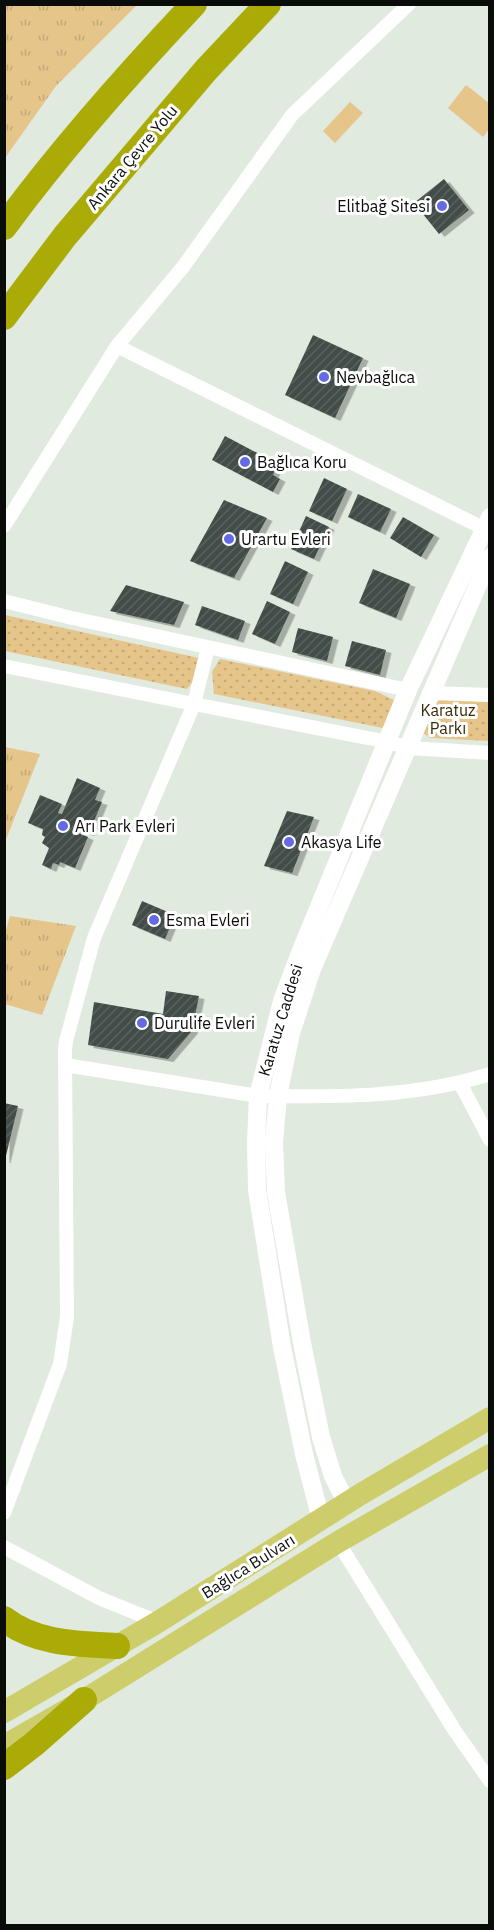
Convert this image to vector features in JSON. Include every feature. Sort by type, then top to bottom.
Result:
[{"type":"highway","points":[[4,227],[100,107],[194,4]]},
{"type":"highway","name":"Ankara Çevre Yolu","points":[[4,317],[64,236],[206,70],[268,4]]},
{"type":"highway","points":[[4,1618],[11,1624],[44,1639],[117,1646]]},
{"type":"highway","points":[[4,1767],[84,1700]]},
{"type":"main road","name":"Bağlıca Bulvarı","points":[[4,1712],[158,1622],[489,1418]]},
{"type":"main road","name":"Bağlıca Bulvarı","points":[[4,1746],[84,1700],[338,1542],[489,1455]]},
{"type":"street","points":[[4,526],[117,346],[183,267],[292,115],[409,4]]},
{"type":"street","points":[[117,346],[486,522]]},
{"type":"street","name":"Karatuz Caddesi","points":[[321,1520],[304,1454],[282,1347],[257,1190],[258,1095],[282,1001],[408,690],[486,522]]},
{"type":"street","name":"Karatuz Caddesi","points":[[347,1504],[333,1476],[321,1437],[276,1192],[274,1141],[278,1096],[291,1033],[301,999],[489,557]]},
{"type":"street","points":[[4,601],[408,690]]},
{"type":"street","points":[[4,1513],[60,1364],[64,1341],[67,1317],[66,1041],[93,938],[194,704],[207,647]]},
{"type":"street","points":[[4,666],[409,748],[489,753]]},
{"type":"street","points":[[431,693],[489,695]]},
{"type":"street","points":[[65,1065],[258,1095],[278,1096],[416,1092],[489,1074]]},
{"type":"street","points":[[460,1083],[489,1140]]},
{"type":"street","points":[[338,1542],[455,1731],[489,1780]]},
{"type":"street","points":[[4,1547],[99,1598],[158,1622]]},
{"type":"green space","points":[[5,4],[137,5],[56,86],[5,158]]},
{"type":"green space","points":[[466,85],[489,103],[489,129],[483,137],[448,108]]},
{"type":"green space","points":[[350,102],[363,113],[335,143],[323,131]]},
{"type":"green space","points":[[5,615],[199,658],[196,677],[187,689],[5,651]]},
{"type":"green space","points":[[220,659],[375,691],[394,700],[383,728],[214,694],[212,672]]},
{"type":"green space","name":"Karatuz Parkı","points":[[443,699],[489,702],[489,741],[431,738],[421,732],[432,703]]},
{"type":"green space","points":[[4,747],[40,754],[5,842]]},
{"type":"green space","points":[[10,916],[76,926],[42,1015],[5,1004],[5,933]]},
{"type":"building","name":"Elitbağ Sitesi","points":[[444,179],[469,210],[439,234],[414,203]]},
{"type":"building","name":"Nevbağlıca","points":[[313,335],[363,358],[335,418],[285,395]]},
{"type":"building","name":"Bağlıca Koru","points":[[225,436],[278,464],[273,475],[280,479],[273,492],[212,460]]},
{"type":"building","points":[[324,478],[347,489],[332,521],[309,511]]},
{"type":"building","points":[[358,494],[391,509],[380,532],[348,517]]},
{"type":"building","name":"Urartu Evleri","points":[[224,500],[267,518],[234,578],[190,561]]},
{"type":"building","points":[[306,516],[329,527],[314,559],[291,549]]},
{"type":"building","points":[[403,517],[434,535],[421,557],[390,538]]},
{"type":"building","points":[[285,561],[308,572],[293,604],[270,594]]},
{"type":"building","points":[[373,569],[410,584],[396,618],[359,603]]},
{"type":"building","points":[[126,585],[184,602],[174,625],[110,611]]},
{"type":"building","points":[[267,601],[290,612],[275,644],[252,634]]},
{"type":"building","points":[[202,606],[245,621],[238,640],[195,625]]},
{"type":"building","points":[[298,628],[333,637],[327,661],[292,652]]},
{"type":"building","points":[[352,641],[386,650],[380,675],[345,666]]},
{"type":"building","name":"Arı Park Evleri","points":[[77,778],[100,788],[95,800],[102,802],[89,833],[77,829],[76,832],[88,837],[75,868],[60,862],[59,865],[53,863],[51,869],[42,865],[49,848],[42,843],[45,837],[42,835],[43,829],[28,823],[40,795],[62,804],[58,813],[62,814]]},
{"type":"building","name":"Akasya Life","points":[[287,811],[314,817],[292,873],[264,866]]},
{"type":"building","name":"Esma Evleri","points":[[142,901],[175,915],[165,939],[132,925]]},
{"type":"building","name":"Durulife Evleri","points":[[166,991],[199,996],[192,1031],[168,1059],[88,1045],[94,1002],[163,1014]]},
{"type":"building","points":[[4,1103],[18,1106],[5,1160],[4,1160]]},
{"type":"place","name":"Elitbağ Sitesi","points":[[442,206]]},
{"type":"place","name":"Nevbağlıca","points":[[324,377]]},
{"type":"place","name":"Bağlıca Koru","points":[[245,462]]},
{"type":"place","name":"Urartu Evleri","points":[[229,539]]},
{"type":"place","name":"Arı Park Evleri","points":[[63,826]]},
{"type":"place","name":"Akasya Life","points":[[289,842]]},
{"type":"place","name":"Esma Evleri","points":[[154,920]]},
{"type":"place","name":"Durulife Evleri","points":[[142,1023]]}]
